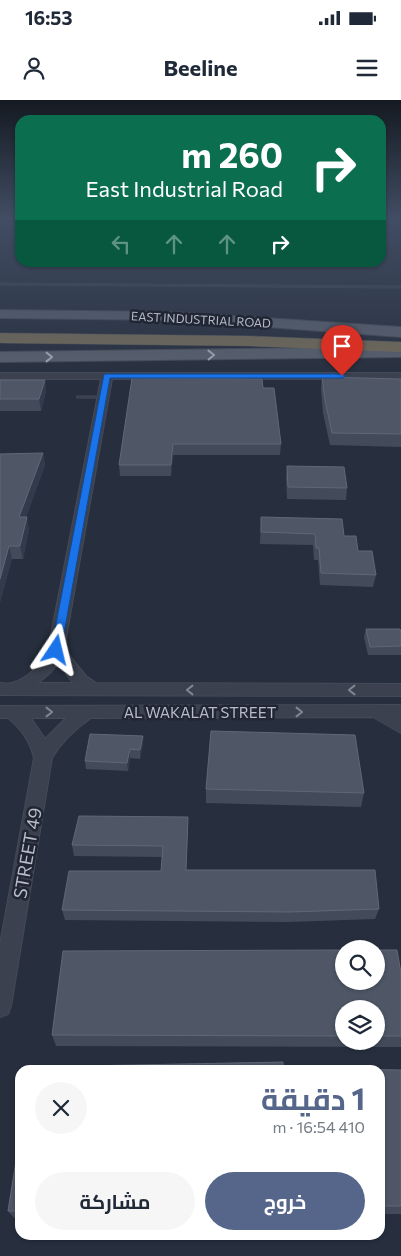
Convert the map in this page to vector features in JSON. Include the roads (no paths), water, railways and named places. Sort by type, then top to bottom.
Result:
[{"type":"highway","name":"EAST INDUSTRIAL ROAD","points":[[1,325],[401,333]]},
{"type":"highway","name":"EAST INDUSTRIAL ROAD","points":[[1,325],[401,347]]},
{"type":"main road","name":"EAST INDUSTRIAL ROAD","points":[[1,325],[27,314],[172,316],[401,333]]},
{"type":"main road","points":[[0,358],[401,352]]},
{"type":"street","points":[[0,376],[401,376]]},
{"type":"street","points":[[8,689],[44,670],[52,660],[56,650],[107,376]]},
{"type":"street","points":[[56,650],[80,680],[92,689]]},
{"type":"street","name":"AL WAKALAT STREET","points":[[8,689],[401,690]]},
{"type":"street","name":"AL WAKALAT STREET","points":[[6,712],[401,711]]},
{"type":"street","name":"STREET 49","points":[[6,712],[24,721],[34,732],[40,744],[43,758]]},
{"type":"street","name":"STREET 49","points":[[0,1006],[43,758],[50,745],[61,732],[88,712]]},
{"type":"street","points":[[377,712],[401,726]]},
{"type":"lane","points":[[0,284],[401,286]]},
{"type":"lane","points":[[79,396],[102,396]]}]
